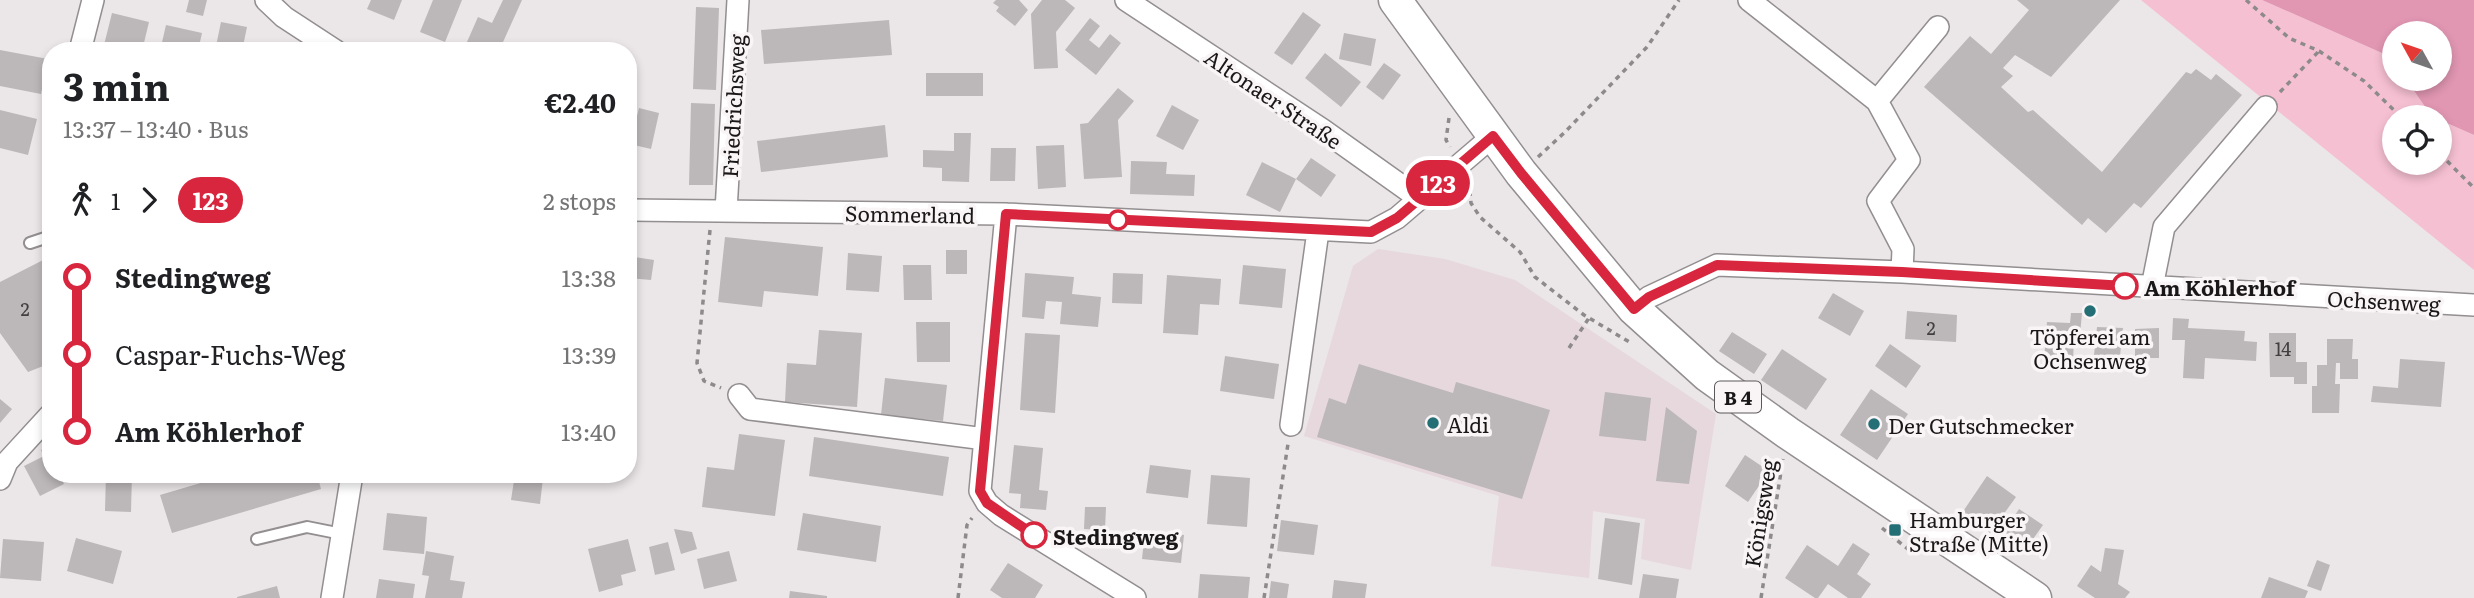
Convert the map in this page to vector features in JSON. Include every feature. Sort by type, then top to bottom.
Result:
[{"type":"main road","name":"B 4","points":[[1395,0],[1521,173],[1634,309],[1707,375],[1788,433],[2035,598]]},
{"type":"street","points":[[82,42],[93,0]]},
{"type":"street","points":[[266,0],[284,16],[323,42]]},
{"type":"street","name":"Friedrichsweg","points":[[719,211],[738,0]]},
{"type":"street","name":"Altonaer Straße","points":[[1126,0],[1323,130],[1420,199]]},
{"type":"street","points":[[1749,0],[1877,101],[1909,160],[1878,201],[1903,249],[1902,272]]},
{"type":"street","points":[[1877,101],[1938,27]]},
{"type":"street","points":[[2152,287],[2164,227],[2266,107]]},
{"type":"street","name":"Sommerland","points":[[637,210],[1006,214],[1371,232],[1397,218],[1493,136]]},
{"type":"street","points":[[1006,214],[980,491],[987,503],[1135,598]]},
{"type":"street","points":[[1291,425],[1318,230]]},
{"type":"street","name":"Ochsenweg","points":[[1634,309],[1649,297],[1717,265],[1902,272],[2474,305]]},
{"type":"street","points":[[739,395],[750,410],[985,439]]},
{"type":"street","points":[[0,479],[7,461],[42,424]]},
{"type":"street","points":[[332,598],[350,483]]},
{"type":"lane","points":[[30,243],[42,239]]},
{"type":"lane","points":[[257,539],[307,527],[342,534]]},
{"type":"path","points":[[1521,173],[1565,132],[1647,47],[1679,0]]},
{"type":"path","points":[[2246,0],[2289,37],[2319,51],[2364,81],[2389,105]]},
{"type":"path","points":[[2266,107],[2319,51]]},
{"type":"path","points":[[2452,167],[2474,188]]},
{"type":"path","points":[[719,211],[697,363],[704,381],[739,395]]},
{"type":"path","points":[[1569,348],[1589,318]]},
{"type":"path","points":[[1264,598],[1291,425]]},
{"type":"path","name":"Königsweg","points":[[1761,598],[1788,433]]},
{"type":"path","points":[[958,598],[967,525],[987,503]]},
{"type":"shaded area","points":[[2141,0],[2262,0],[2382,53],[2382,91],[2414,91],[2424,105],[2382,105],[2382,175],[2452,175],[2452,125],[2474,135],[2474,270]]},
{"type":"shaded area","points":[[2262,0],[2474,0],[2474,135],[2452,125],[2452,105],[2424,105],[2414,91],[2452,91],[2452,21],[2382,21],[2382,53]]},
{"type":"shaded area","points":[[1378,249],[1445,259],[1515,280],[1716,414],[1691,570],[1641,559],[1645,519],[1593,511],[1589,578],[1491,566],[1499,496],[1304,436],[1353,266]]},
{"type":"building","points":[[189,0],[207,0],[203,16],[186,12]]},
{"type":"building","points":[[371,0],[402,0],[394,20],[367,9]]},
{"type":"building","points":[[433,0],[462,0],[445,42],[420,32]]},
{"type":"building","points":[[503,0],[522,0],[503,42],[467,42],[478,17],[492,23]]},
{"type":"building","points":[[996,0],[1019,0],[1028,10],[1015,26],[996,11],[999,7],[993,3]]},
{"type":"building","points":[[1042,0],[1065,0],[1075,8],[1056,32],[1058,68],[1034,69],[1031,14]]},
{"type":"building","points":[[2017,0],[2120,0],[2051,77],[2015,55],[2003,68],[2013,76],[2001,87],[2028,112],[2033,110],[2102,172],[2186,72],[2191,74],[2196,69],[2211,80],[2216,74],[2242,95],[2141,208],[2134,203],[2106,233],[2088,218],[2082,225],[1924,87],[1970,36],[1991,54],[2029,10]]},
{"type":"building","points":[[696,7],[719,8],[716,90],[693,89]]},
{"type":"building","points":[[1303,12],[1321,25],[1292,65],[1274,53]]},
{"type":"building","points":[[112,13],[149,22],[144,42],[105,42]]},
{"type":"building","points":[[1090,18],[1100,26],[1089,40],[1099,48],[1110,34],[1121,43],[1096,75],[1065,50]]},
{"type":"building","points":[[889,20],[892,55],[764,64],[761,30]]},
{"type":"building","points":[[221,22],[247,27],[244,42],[217,42]]},
{"type":"building","points":[[166,25],[202,33],[200,42],[162,42]]},
{"type":"building","points":[[1344,33],[1376,39],[1371,66],[1339,59]]},
{"type":"building","points":[[0,50],[42,58],[41,94],[0,86]]},
{"type":"building","points":[[1325,53],[1361,82],[1341,107],[1305,78]]},
{"type":"building","points":[[1384,63],[1401,75],[1383,100],[1366,87]]},
{"type":"building","points":[[926,73],[983,73],[983,96],[926,96]]},
{"type":"building","points":[[1118,88],[1134,101],[1118,120],[1122,177],[1084,179],[1080,124],[1088,123]]},
{"type":"building","points":[[691,103],[715,104],[713,185],[689,185]]},
{"type":"building","points":[[1172,105],[1199,120],[1183,150],[1156,136]]},
{"type":"building","points":[[639,108],[659,113],[651,149],[637,146]]},
{"type":"building","points":[[0,110],[37,119],[28,155],[0,148]]},
{"type":"building","points":[[885,125],[888,157],[761,172],[757,141]]},
{"type":"building","points":[[954,133],[971,133],[969,182],[942,181],[942,168],[923,167],[923,150],[954,151]]},
{"type":"building","points":[[1064,145],[1066,187],[1038,189],[1036,146]]},
{"type":"building","points":[[991,148],[1016,148],[1015,181],[990,181]]},
{"type":"building","points":[[1311,158],[1336,175],[1321,197],[1296,179]]},
{"type":"building","points":[[1131,161],[1167,162],[1166,174],[1195,175],[1194,196],[1130,194]]},
{"type":"building","points":[[1262,162],[1296,179],[1280,212],[1246,195]]},
{"type":"building","points":[[725,237],[823,247],[818,296],[764,291],[762,307],[718,302]]},
{"type":"building","points":[[946,250],[967,250],[967,274],[946,274]]},
{"type":"building","points":[[848,253],[882,256],[879,292],[846,290]]},
{"type":"building","points":[[637,257],[654,260],[651,280],[637,279]]},
{"type":"building","points":[[42,261],[42,367],[28,372],[0,333],[0,282]]},
{"type":"building","points":[[903,265],[931,265],[932,300],[904,300]]},
{"type":"building","points":[[1243,265],[1286,269],[1282,308],[1239,304]]},
{"type":"building","points":[[1025,273],[1074,277],[1072,294],[1101,297],[1098,327],[1060,324],[1062,302],[1046,301],[1044,319],[1022,317]]},
{"type":"building","points":[[1113,273],[1143,274],[1142,304],[1112,303]]},
{"type":"building","points":[[1167,275],[1221,279],[1219,305],[1200,304],[1198,335],[1163,333]]},
{"type":"building","points":[[1833,293],[1864,311],[1850,336],[1818,318]]},
{"type":"building","points":[[1907,311],[1957,315],[1956,342],[1905,339]]},
{"type":"building","points":[[2071,313],[2082,313],[2080,335],[2074,335],[2073,363],[2044,361],[2047,322],[2070,323]]},
{"type":"building","points":[[2173,318],[2189,319],[2188,328],[2245,331],[2244,341],[2257,342],[2256,361],[2205,358],[2204,379],[2183,378],[2185,340],[2172,340]]},
{"type":"building","points":[[916,322],[950,322],[950,362],[917,362]]},
{"type":"building","points":[[2097,327],[2123,328],[2120,356],[2094,355]]},
{"type":"building","points":[[2159,328],[2159,358],[2135,358],[2135,329]]},
{"type":"building","points":[[819,330],[862,333],[857,407],[785,402],[787,363],[816,365]]},
{"type":"building","points":[[1732,332],[1767,354],[1754,374],[1719,351]]},
{"type":"building","points":[[1025,333],[1060,335],[1055,413],[1020,410]]},
{"type":"building","points":[[2269,333],[2296,333],[2296,362],[2307,362],[2307,384],[2294,384],[2294,377],[2270,377]]},
{"type":"building","points":[[2327,339],[2353,339],[2352,359],[2358,359],[2358,379],[2340,379],[2340,363],[2336,363],[2335,384],[2340,384],[2339,413],[2312,413],[2312,386],[2317,386],[2317,365],[2327,365]]},
{"type":"building","points":[[1890,344],[1921,366],[1906,388],[1875,366]]},
{"type":"building","points":[[1782,349],[1827,379],[1806,410],[1761,380]]},
{"type":"building","points":[[1225,356],[1279,364],[1274,399],[1220,391]]},
{"type":"building","points":[[2400,359],[2445,362],[2441,407],[2371,402],[2373,386],[2398,388]]},
{"type":"building","name":"Aldi","points":[[1359,364],[1453,393],[1456,382],[1550,410],[1522,499],[1317,437],[1329,398],[1346,404]]},
{"type":"building","points":[[885,378],[947,385],[943,421],[881,415]]},
{"type":"building","name":"Der Gutschmecker","points":[[1871,389],[1908,414],[1877,460],[1840,435]]},
{"type":"building","points":[[1605,392],[1651,398],[1646,441],[1599,436]]},
{"type":"building","points":[[0,399],[12,409],[0,423]]},
{"type":"building","points":[[1666,407],[1697,431],[1689,484],[1656,481]]},
{"type":"building","points":[[739,434],[785,440],[775,516],[702,507],[707,467],[734,470]]},
{"type":"building","points":[[814,437],[949,457],[943,496],[809,476]]},
{"type":"building","points":[[1014,445],[1043,448],[1039,490],[1048,491],[1046,510],[1020,508],[1021,494],[1009,493]]},
{"type":"building","points":[[1745,455],[1769,471],[1748,502],[1725,486]]},
{"type":"building","points":[[42,457],[42,483],[64,484],[40,496],[24,466]]},
{"type":"building","points":[[1150,465],[1191,470],[1188,498],[1146,493]]},
{"type":"building","points":[[1211,475],[1250,478],[1247,527],[1207,524]]},
{"type":"building","points":[[1987,476],[2016,497],[1990,533],[1962,513]]},
{"type":"building","points":[[106,483],[132,483],[131,512],[105,511]]},
{"type":"building","points":[[201,483],[319,483],[321,489],[172,533],[160,495]]},
{"type":"building","points":[[514,483],[542,483],[540,504],[511,500]]},
{"type":"building","points":[[1085,507],[1106,507],[1105,530],[1084,529]]},
{"type":"building","points":[[2019,509],[2043,525],[2023,553],[2000,538]]},
{"type":"building","points":[[387,513],[427,517],[424,554],[383,550]]},
{"type":"building","points":[[803,513],[881,526],[876,562],[797,550]]},
{"type":"building","points":[[1605,518],[1640,523],[1632,585],[1598,579]]},
{"type":"building","points":[[1281,520],[1318,525],[1314,555],[1277,551]]},
{"type":"building","points":[[674,529],[692,532],[697,549],[681,554]]},
{"type":"building","points":[[1145,531],[1184,535],[1181,563],[1142,559]]},
{"type":"building","points":[[76,538],[122,551],[113,584],[67,571]]},
{"type":"building","points":[[3,539],[44,542],[41,581],[0,578]]},
{"type":"building","points":[[628,539],[636,571],[621,575],[623,585],[599,592],[588,549]]},
{"type":"building","points":[[668,542],[675,570],[655,575],[649,547]]},
{"type":"building","points":[[1853,543],[1870,554],[1857,574],[1871,584],[1861,598],[1848,598],[1828,584],[1818,598],[1815,598],[1785,578],[1807,545],[1838,566]]},
{"type":"building","points":[[2105,548],[2124,550],[2118,584],[2130,592],[2125,598],[2095,598],[2077,586],[2091,565],[2101,572]]},
{"type":"building","points":[[426,551],[454,556],[450,580],[465,582],[462,598],[425,598],[429,576],[422,575]]},
{"type":"building","points":[[729,551],[737,581],[704,589],[697,559]]},
{"type":"building","points":[[2317,560],[2330,565],[2321,591],[2307,586]]},
{"type":"building","points":[[1008,563],[1043,585],[1035,598],[1002,598],[990,590]]},
{"type":"building","points":[[1200,574],[1250,577],[1248,598],[1198,598]]},
{"type":"building","points":[[1643,574],[1679,579],[1676,598],[1639,598]]},
{"type":"building","points":[[2269,577],[2308,591],[2305,598],[2261,598]]},
{"type":"building","points":[[379,579],[415,584],[413,598],[376,598]]},
{"type":"building","points":[[1334,580],[1367,584],[1365,598],[1332,598]]},
{"type":"building","points":[[1271,581],[1289,584],[1287,598],[1269,598]]},
{"type":"building","points":[[277,586],[280,598],[237,598],[237,597]]},
{"type":"building","points":[[790,591],[827,596],[827,598],[789,598]]},
{"type":"bus line","name":"123","points":[[1034,535],[987,503],[980,491],[1006,214],[1371,232],[1397,218],[1493,136],[1634,309],[1649,297],[1717,265],[1902,272],[2125,286]]},
{"type":"place","name":"Am Köhlerhof","points":[[2125,286]]},
{"type":"place","name":"Töpferei am Ochsenweg","points":[[2090,311]]},
{"type":"place","name":"Aldi","points":[[1433,423]]},
{"type":"place","name":"Der Gutschmecker","points":[[1874,424]]},
{"type":"place","name":"Hamburger Straße (Mitte)","points":[[1895,530]]},
{"type":"place","name":"Stedingweg","points":[[1034,535]]}]
